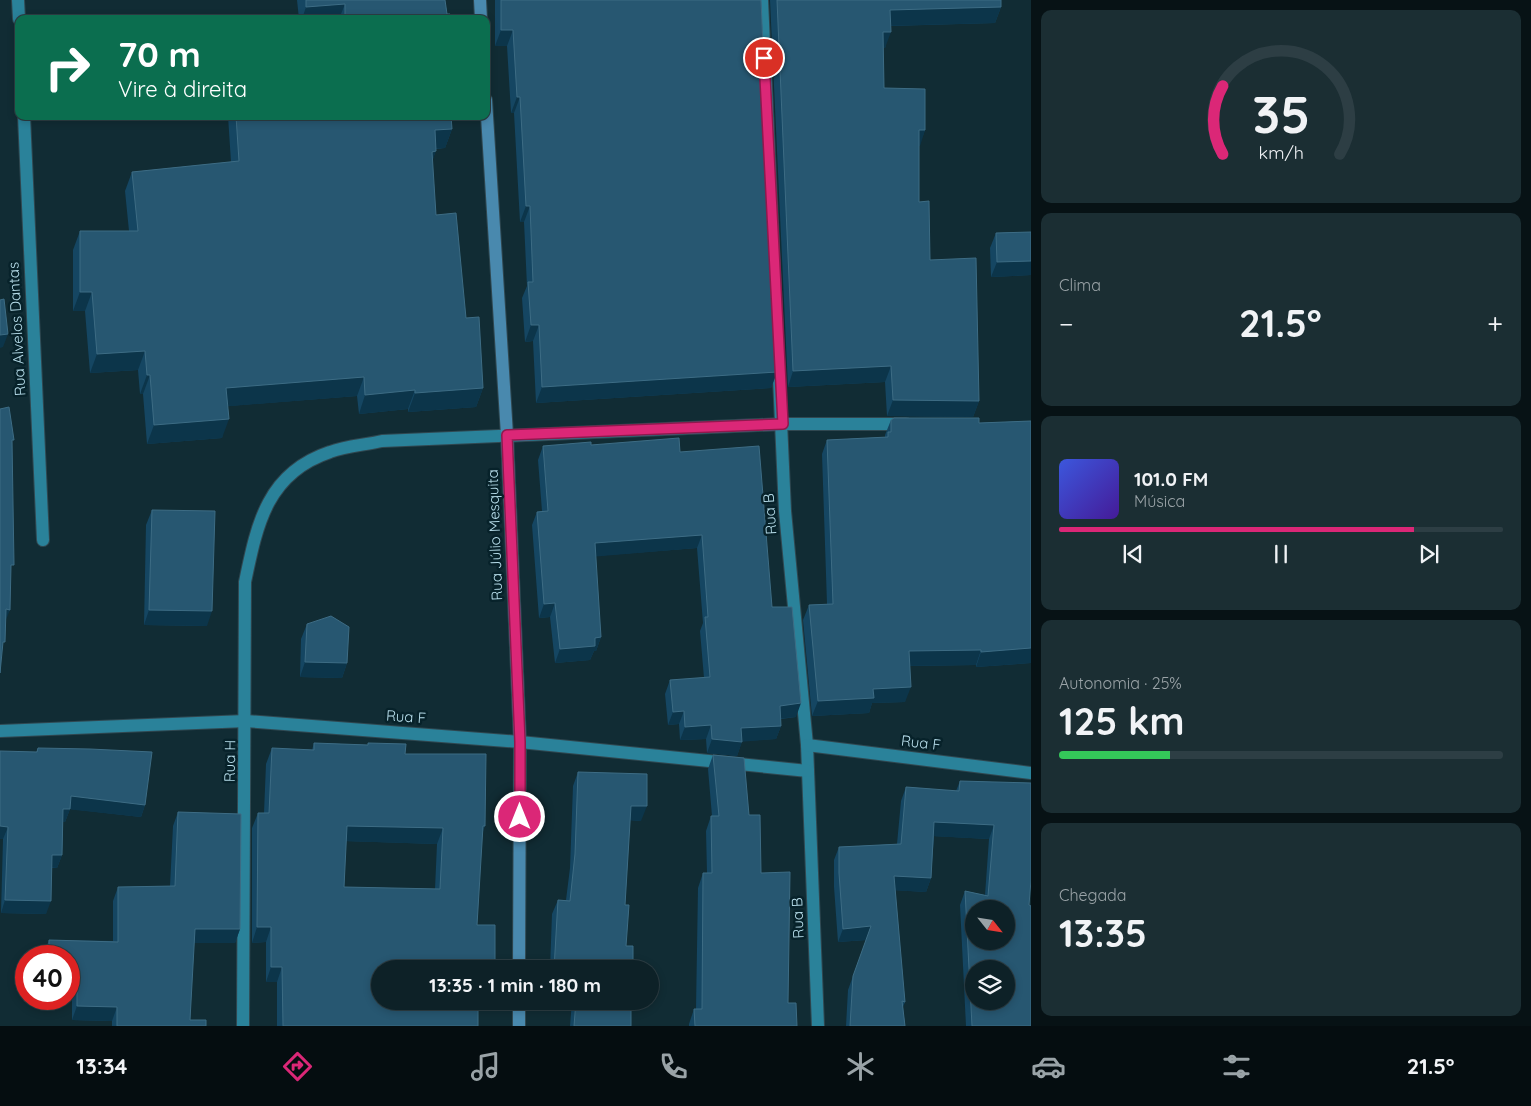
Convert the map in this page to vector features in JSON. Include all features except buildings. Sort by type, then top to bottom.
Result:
[{"type":"street","points":[[18,0],[19,15]]},
{"type":"street","points":[[480,0],[481,15]]},
{"type":"street","name":"Rua B","points":[[762,0],[786,511],[807,745],[818,1026]]},
{"type":"street","name":"Rua Alvelos Dantas","points":[[24,120],[43,540]]},
{"type":"street","name":"Rua Júlio Mesquita","points":[[487,120],[507,435],[520,742],[520,960]]},
{"type":"street","name":"Rua H","points":[[243,1026],[246,582],[256,531],[269,499],[298,466],[330,451],[382,441],[783,424],[922,424]]},
{"type":"street","name":"Rua F","points":[[0,731],[246,721],[520,742],[808,771]]},
{"type":"street","name":"Rua F","points":[[807,745],[1031,773]]},
{"type":"street","points":[[519,1010],[519,1026]]},
{"type":"route","points":[[520,817],[520,742],[507,435],[783,424],[764,58]]}]
